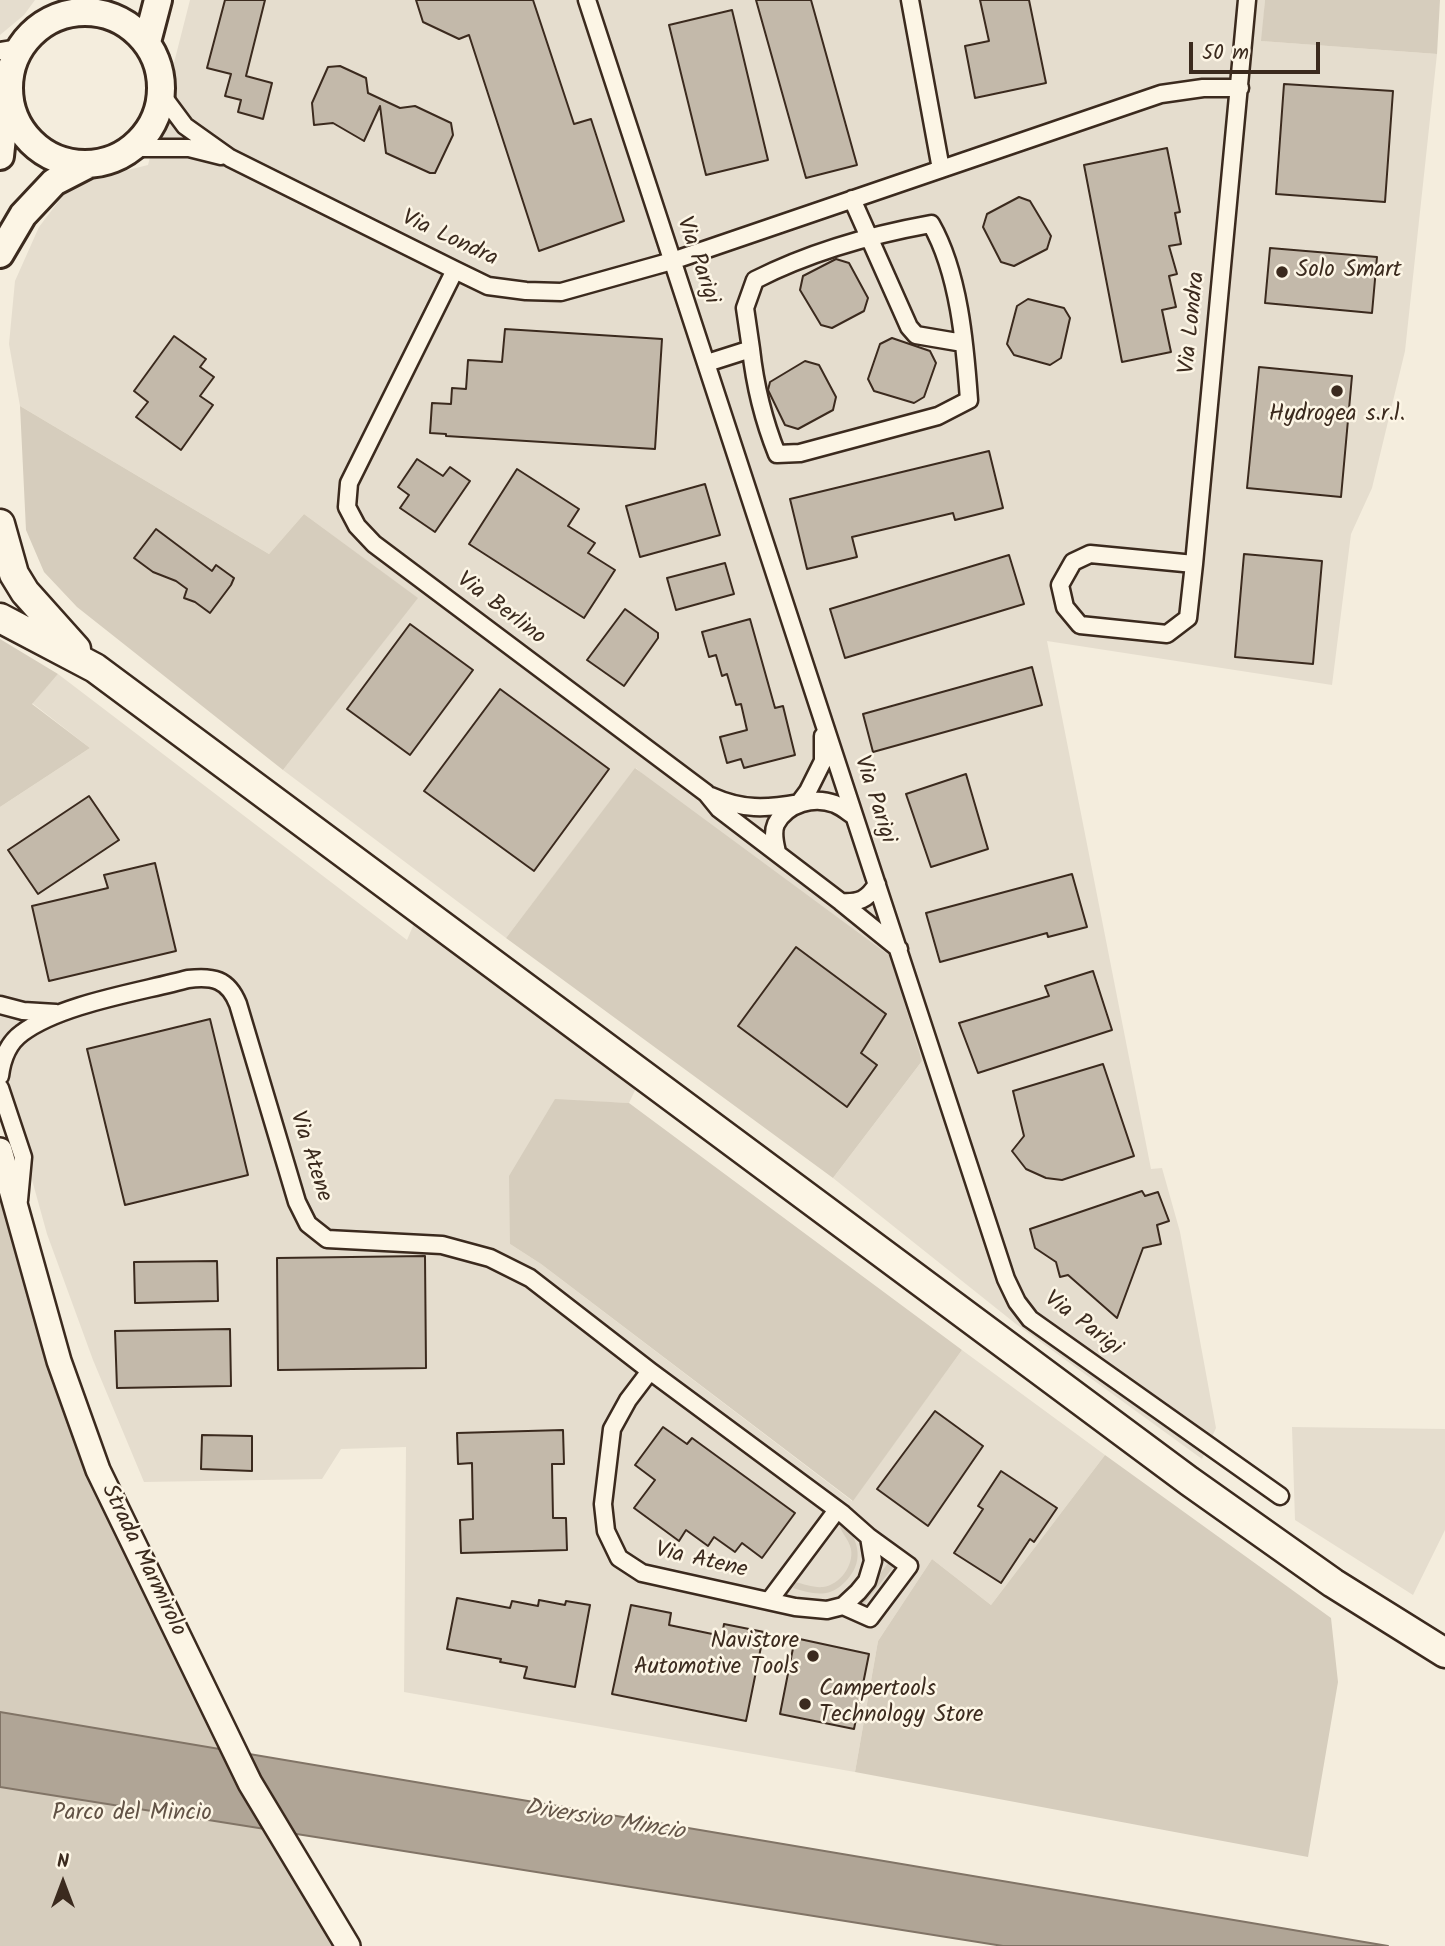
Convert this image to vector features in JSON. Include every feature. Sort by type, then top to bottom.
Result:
[{"type":"highway","points":[[0,524],[14,574],[25,592],[95,668]]},
{"type":"highway","points":[[0,618],[95,668],[1211,1496],[1333,1583],[1445,1653]]},
{"type":"main road","points":[[147,43],[158,0]]},
{"type":"main road","points":[[0,151],[11,67],[10,50],[56,10],[69,13],[91,12],[112,17],[131,27],[147,43],[161,76],[162,95],[152,124],[133,148],[111,160],[87,165],[54,182],[23,215],[0,254]]},
{"type":"main road","points":[[8,88],[12,112],[23,134],[40,151],[62,162],[87,165]]},
{"type":"main road","name":"Strada Marmirolo","points":[[0,1150],[59,1361],[98,1470],[250,1783],[348,1946]]},
{"type":"street","name":"Via Parigi","points":[[587,0],[1006,1279],[1017,1302],[1030,1318],[1280,1496]]},
{"type":"street","points":[[910,0],[941,169]]},
{"type":"street","name":"Via Londra","points":[[1194,564],[1090,554],[1073,562],[1059,585],[1065,607],[1080,625],[1167,634],[1188,618],[1194,564],[1240,88],[1247,0]]},
{"type":"street","name":"Via Londra","points":[[162,95],[185,125],[230,158],[455,270],[488,286],[561,292],[672,261],[1161,94],[1183,89],[1240,88]]},
{"type":"street","name":"Via Londra","points":[[133,148],[188,148],[230,158]]},
{"type":"street","points":[[852,199],[909,327],[916,335],[963,343]]},
{"type":"street","points":[[931,224],[943,245],[963,343],[969,400],[939,416],[800,453],[777,454],[765,424],[755,385],[745,308],[754,280],[789,262],[868,237],[931,224]]},
{"type":"street","name":"Via Berlino","points":[[455,270],[349,483],[346,507],[357,526],[373,544],[706,793],[719,809],[899,950]]},
{"type":"street","points":[[707,363],[751,349]]},
{"type":"street","points":[[776,852],[776,825],[784,813],[799,803],[808,791],[823,761],[823,722]]},
{"type":"street","points":[[706,793],[728,803],[750,808],[821,801],[836,804],[854,816]]},
{"type":"street","points":[[841,902],[865,899],[877,884]]},
{"type":"street","name":"Via Atene","points":[[0,1040],[21,1033],[56,1013],[188,979],[205,977],[221,981],[233,992],[238,1004],[297,1202],[308,1224],[327,1239],[442,1245],[490,1258],[530,1278],[909,1566],[870,1618],[843,1606],[827,1610],[769,1601],[642,1573],[619,1558],[606,1531],[603,1504],[612,1429],[628,1400],[650,1371]]},
{"type":"street","name":"Via Atene","points":[[0,1005],[56,1013]]},
{"type":"street","points":[[0,1076],[6,1054],[21,1033]]},
{"type":"street","points":[[0,1088],[23,1157],[18,1210]]},
{"type":"street","name":"Via Atene","points":[[769,1601],[837,1510]]},
{"type":"street","points":[[843,1606],[867,1581],[873,1561],[869,1537]]},
{"type":"shaded area","points":[[0,0],[35,0],[24,15],[0,35]]},
{"type":"shaded area","points":[[190,0],[1265,0],[1262,41],[1437,54],[1405,351],[1372,488],[1351,534],[1332,685],[1047,641],[1151,1169],[1162,1168],[1180,1232],[1216,1428],[1202,1459],[1016,1324],[833,1178],[922,1061],[636,768],[506,938],[283,770],[417,598],[304,514],[269,554],[20,406],[9,344],[15,281],[39,227],[64,194],[95,178],[148,165]]},
{"type":"shaded area","points":[[58,674],[407,940],[416,919],[638,1084],[629,1103],[555,1100],[510,1244],[541,1264],[852,1501],[962,1350],[1105,1455],[991,1605],[932,1559],[878,1641],[855,1772],[404,1692],[406,1447],[341,1449],[322,1479],[144,1482],[93,1360],[47,1234],[0,1064],[0,807],[90,748],[32,703]]},
{"type":"shaded area","points":[[1292,1427],[1445,1429],[1445,1530],[1413,1595],[1295,1520]]},
{"type":"green space","points":[[1265,0],[1440,0],[1437,54],[1261,41]]},
{"type":"green space","points":[[20,406],[269,554],[304,514],[418,598],[283,770],[77,607],[44,572],[26,530]]},
{"type":"green space","points":[[0,639],[58,674],[32,704],[90,748],[0,807]]},
{"type":"green space","points":[[635,768],[890,956],[922,1061],[833,1178],[506,938]]},
{"type":"green space","points":[[555,1099],[629,1103],[962,1350],[853,1501],[541,1264],[510,1244],[509,1176]]},
{"type":"green space","name":"Parco del Mincio","points":[[0,1159],[27,1252],[157,1592],[358,1946],[0,1946]]},
{"type":"green space","points":[[1105,1455],[1331,1618],[1338,1682],[1308,1857],[855,1772],[878,1641],[932,1559],[991,1605]]},
{"type":"green space","points":[[839,1523],[844,1523],[849,1530],[858,1552],[851,1575],[841,1586],[829,1592],[814,1593],[793,1588],[795,1582],[816,1587],[829,1585],[840,1578],[848,1568],[851,1549]]},
{"type":"green space","points":[[889,1562],[893,1562],[894,1566],[864,1604],[859,1601]]},
{"type":"water","name":"Diversivo Mincio","points":[[0,1712],[1388,1946],[1003,1946],[0,1787]]},
{"type":"building","points":[[225,0],[265,0],[246,76],[272,83],[263,119],[238,112],[241,100],[225,96],[231,74],[207,68]]},
{"type":"building","points":[[416,0],[533,0],[574,124],[591,119],[624,221],[539,251],[469,35],[459,39],[423,22]]},
{"type":"building","points":[[756,0],[811,0],[857,165],[806,178]]},
{"type":"building","points":[[980,0],[1029,0],[1046,83],[975,98],[965,46],[989,41]]},
{"type":"building","points":[[732,10],[768,160],[706,175],[669,25]]},
{"type":"building","points":[[340,66],[366,78],[368,93],[400,108],[415,106],[451,123],[453,135],[435,173],[386,153],[380,106],[364,141],[333,123],[314,125],[312,103],[328,67]]},
{"type":"building","points":[[1284,84],[1393,91],[1385,202],[1276,194]]},
{"type":"building","points":[[1167,148],[1180,212],[1175,213],[1181,244],[1169,246],[1177,274],[1169,276],[1176,307],[1162,310],[1171,352],[1122,362],[1084,165]]},
{"type":"building","points":[[1019,197],[1030,201],[1051,236],[1047,249],[1014,266],[1001,262],[983,227],[987,214]]},
{"type":"building","points":[[1270,248],[1377,257],[1372,313],[1265,303]]},
{"type":"building","points":[[836,259],[849,263],[868,298],[864,311],[832,328],[821,325],[800,290],[803,276]]},
{"type":"building","points":[[1028,299],[1064,308],[1070,318],[1061,358],[1050,365],[1014,355],[1007,344],[1017,306]]},
{"type":"building","points":[[505,329],[662,339],[655,449],[430,433],[432,403],[451,404],[452,388],[466,389],[468,360],[502,362]]},
{"type":"building","points":[[174,336],[206,359],[200,367],[214,377],[200,396],[213,405],[181,450],[136,417],[148,402],[134,391]]},
{"type":"building","points":[[892,338],[930,351],[936,363],[924,397],[914,403],[874,391],[868,379],[880,344]]},
{"type":"building","points":[[805,361],[819,365],[836,397],[833,410],[798,429],[785,425],[768,390],[770,382]]},
{"type":"building","points":[[1259,367],[1352,376],[1341,497],[1247,488]]},
{"type":"building","points":[[989,451],[1003,508],[955,520],[953,513],[852,537],[857,557],[807,569],[790,499]]},
{"type":"building","points":[[417,459],[443,476],[450,467],[470,481],[435,532],[400,508],[409,495],[398,487]]},
{"type":"building","points":[[517,469],[579,509],[568,526],[595,543],[588,553],[615,570],[584,618],[469,544]]},
{"type":"building","points":[[705,484],[720,535],[640,557],[626,506]]},
{"type":"building","points":[[156,529],[212,571],[216,565],[234,578],[210,613],[184,598],[187,589],[176,581],[153,572],[134,558]]},
{"type":"building","points":[[1244,554],[1322,561],[1313,664],[1235,657]]},
{"type":"building","points":[[1009,555],[1024,604],[845,658],[830,609]]},
{"type":"building","points":[[725,563],[734,594],[676,610],[667,578]]},
{"type":"building","points":[[625,609],[658,633],[658,638],[624,686],[587,660]]},
{"type":"building","points":[[750,619],[775,708],[783,706],[795,755],[744,768],[741,759],[727,763],[720,737],[747,730],[741,704],[736,705],[727,674],[722,676],[716,655],[709,657],[702,632]]},
{"type":"building","points":[[410,624],[473,670],[410,755],[347,709]]},
{"type":"building","points":[[1032,667],[1042,705],[873,752],[863,714]]},
{"type":"building","points":[[500,689],[609,769],[534,871],[424,791]]},
{"type":"building","points":[[966,774],[988,849],[931,867],[906,794]]},
{"type":"building","points":[[89,796],[119,840],[38,894],[8,850]]},
{"type":"building","points":[[155,863],[176,951],[49,981],[32,906],[108,888],[104,875]]},
{"type":"building","points":[[1072,874],[1087,927],[1048,937],[1047,933],[940,962],[926,913]]},
{"type":"building","points":[[796,947],[886,1014],[861,1053],[877,1065],[847,1107],[738,1026]]},
{"type":"building","points":[[1093,971],[1112,1030],[978,1073],[959,1023],[1049,996],[1045,986]]},
{"type":"building","points":[[210,1019],[248,1175],[125,1205],[87,1049]]},
{"type":"building","points":[[1103,1064],[1134,1156],[1062,1180],[1046,1178],[1026,1169],[1012,1151],[1024,1136],[1013,1091]]},
{"type":"building","points":[[1142,1191],[1145,1196],[1158,1192],[1169,1221],[1157,1225],[1161,1244],[1143,1248],[1117,1318],[1068,1275],[1060,1277],[1056,1262],[1035,1248],[1030,1229]]},
{"type":"building","points":[[425,1256],[426,1368],[278,1370],[277,1258]]},
{"type":"building","points":[[217,1261],[218,1301],[135,1303],[134,1262]]},
{"type":"building","points":[[230,1329],[231,1386],[117,1388],[115,1331]]},
{"type":"building","points":[[935,1411],[983,1446],[928,1526],[877,1489]]},
{"type":"building","points":[[663,1427],[687,1444],[692,1438],[795,1513],[762,1558],[742,1543],[735,1552],[714,1537],[708,1546],[686,1530],[679,1541],[634,1508],[655,1480],[635,1465]]},
{"type":"building","points":[[563,1430],[564,1464],[552,1464],[553,1518],[566,1518],[567,1550],[461,1553],[460,1520],[473,1519],[472,1463],[458,1464],[457,1433]]},
{"type":"building","points":[[202,1435],[252,1436],[252,1471],[201,1469]]},
{"type":"building","points":[[1001,1471],[1057,1508],[1034,1542],[1030,1539],[1001,1583],[954,1553],[983,1509],[978,1506]]},
{"type":"building","points":[[457,1598],[510,1608],[512,1601],[538,1606],[539,1600],[565,1605],[566,1601],[590,1605],[575,1687],[524,1678],[527,1667],[447,1649]]},
{"type":"building","points":[[631,1605],[671,1613],[669,1625],[722,1636],[724,1624],[764,1632],[746,1721],[612,1694]]},
{"type":"building","points":[[795,1638],[869,1654],[854,1729],[780,1714]]},
{"type":"place","name":"Solo Smart","points":[[1282,272]]},
{"type":"place","name":"Hydrogea s.r.l.","points":[[1337,391]]},
{"type":"place","name":"Navistore Automotive Tools","points":[[813,1656]]},
{"type":"place","name":"Campertools Technology Store","points":[[805,1704]]}]
